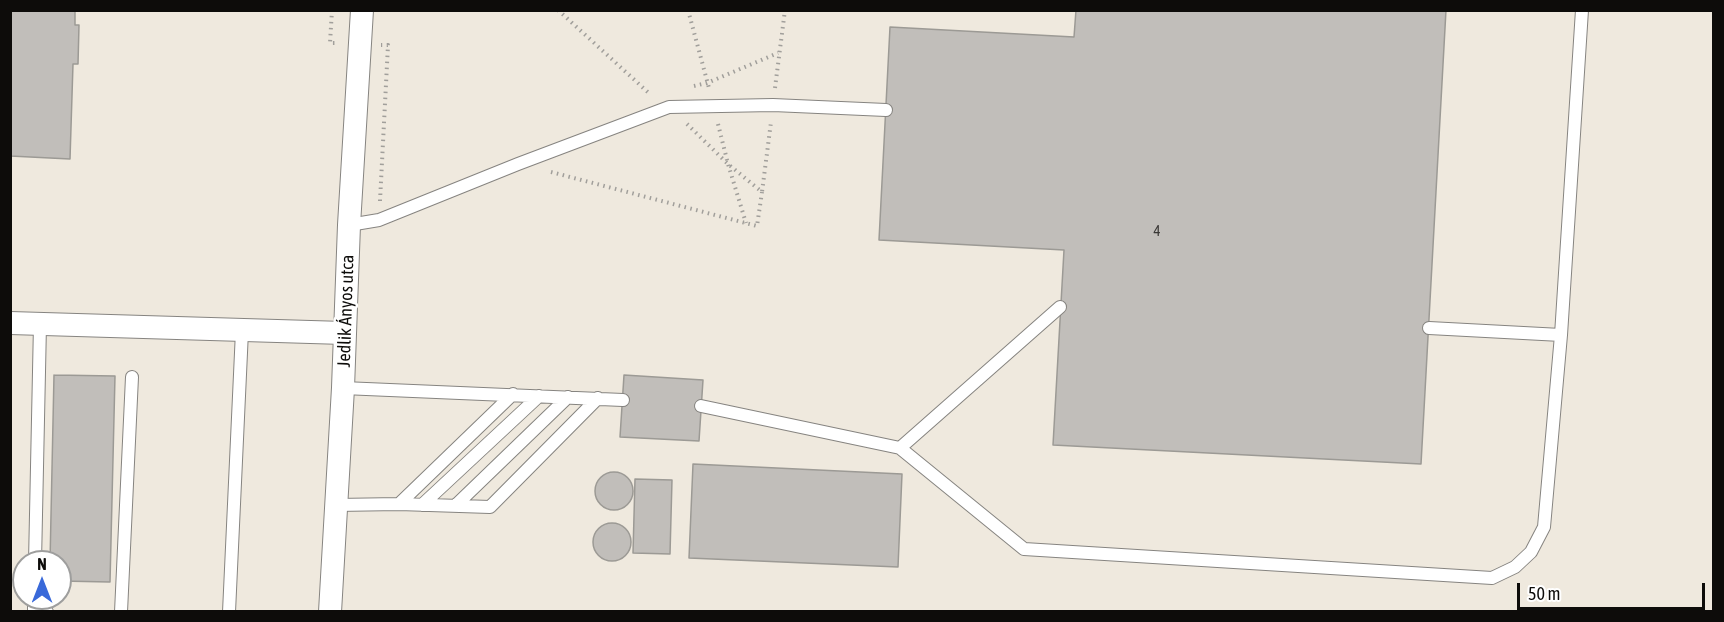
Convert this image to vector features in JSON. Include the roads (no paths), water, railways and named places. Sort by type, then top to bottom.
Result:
[{"type":"street","name":"Jedlik Ányos utca","points":[[330,612],[343,388],[349,225],[363,10]]},
{"type":"street","points":[[10,323],[344,333]]},
{"type":"lane","points":[[701,406],[900,448],[1024,549],[1492,578],[1515,567],[1531,552],[1544,527],[1561,335],[1582,10]]},
{"type":"lane","points":[[349,225],[378,220],[669,107],[773,105],[886,110]]},
{"type":"lane","points":[[900,448],[1060,307]]},
{"type":"lane","points":[[35,550],[40,324]]},
{"type":"lane","points":[[1429,328],[1561,335]]},
{"type":"lane","points":[[229,612],[242,331]]},
{"type":"lane","points":[[121,612],[132,377]]},
{"type":"lane","points":[[343,388],[623,400]]},
{"type":"lane","points":[[399,504],[513,394]]},
{"type":"lane","points":[[422,505],[540,396]]},
{"type":"lane","points":[[456,505],[568,397]]},
{"type":"lane","points":[[336,505],[399,504],[490,507],[598,399]]}]
